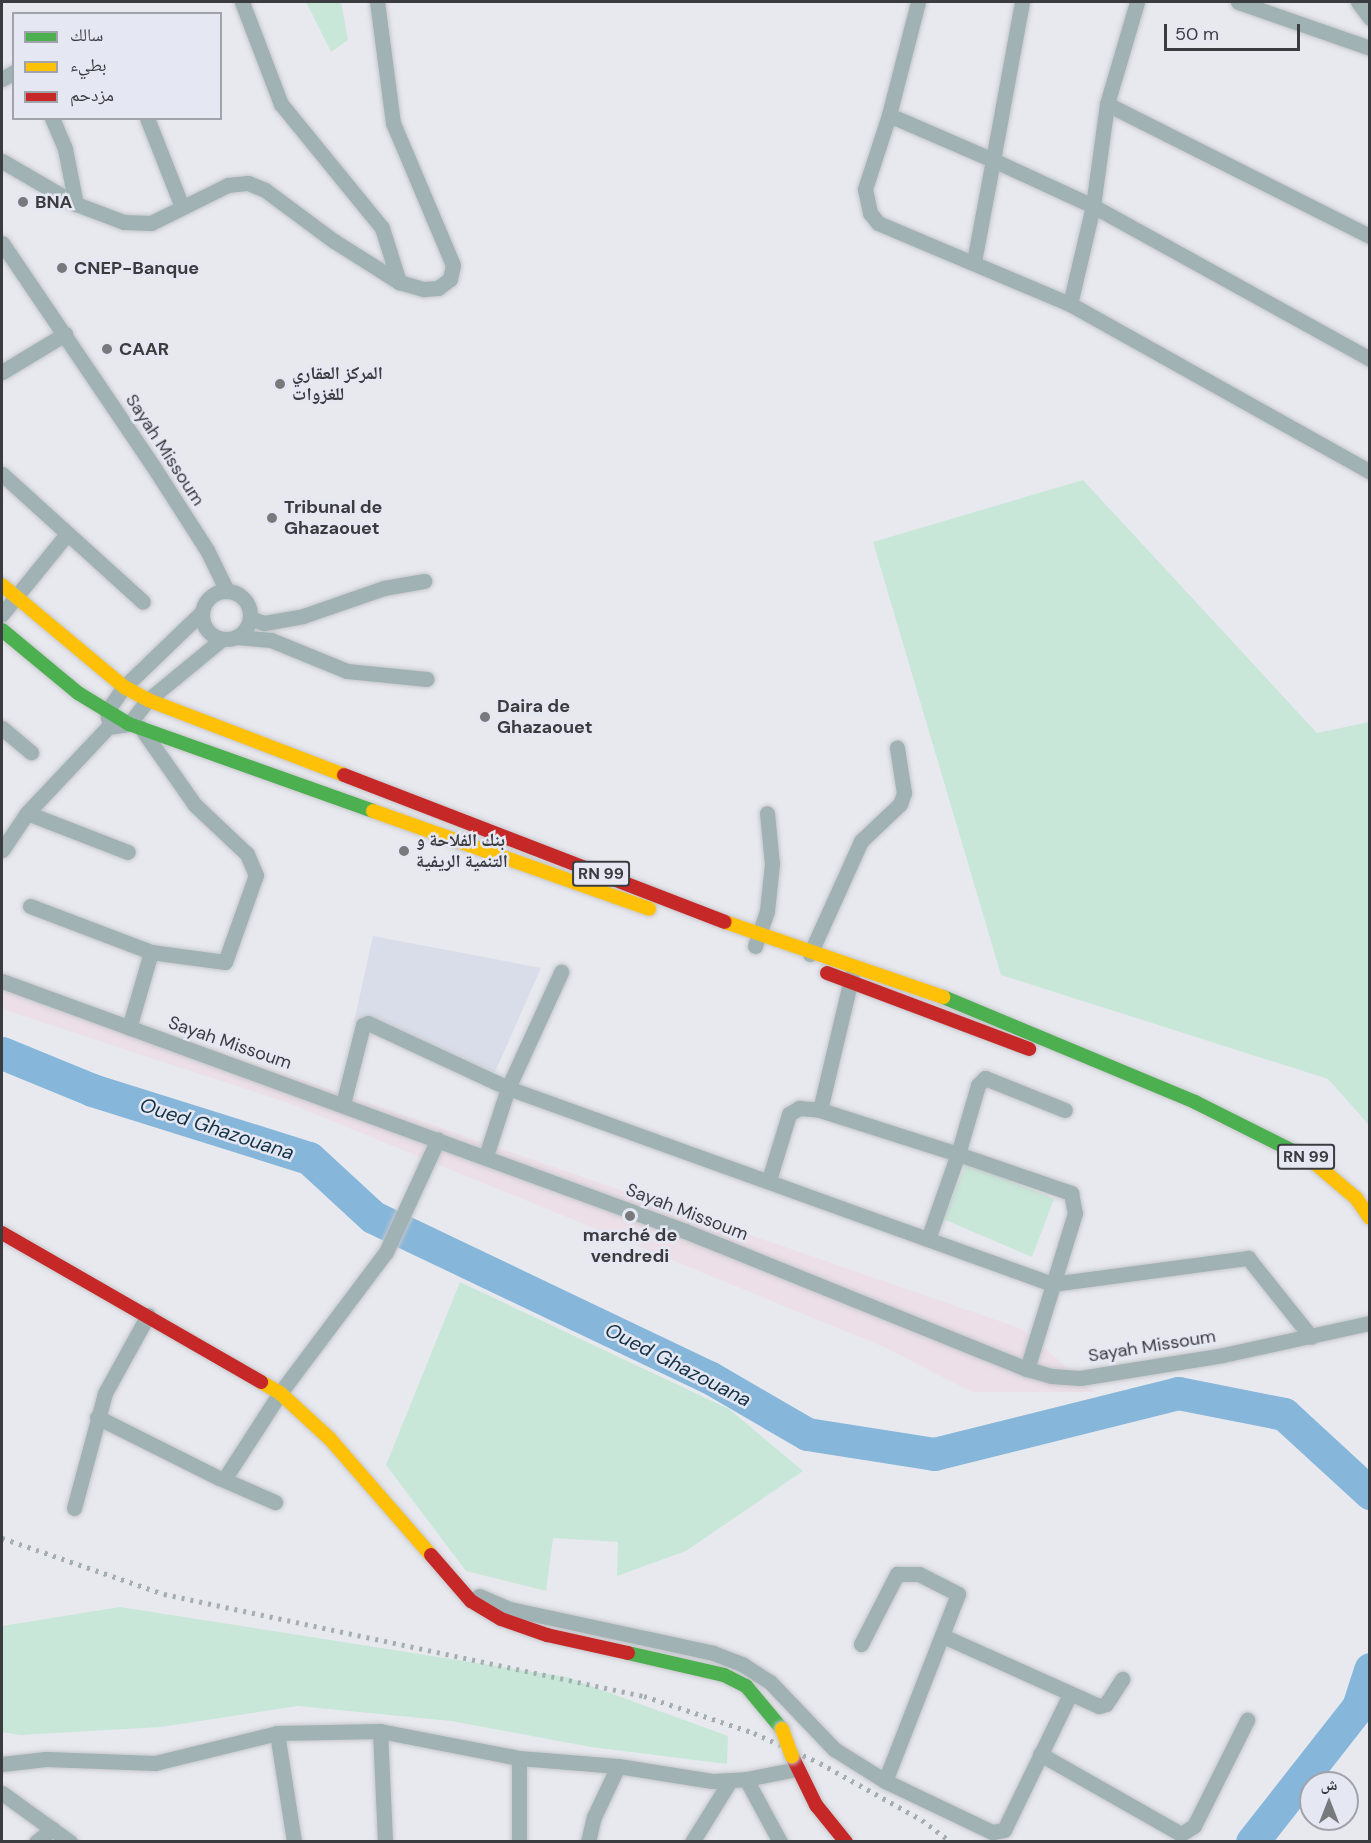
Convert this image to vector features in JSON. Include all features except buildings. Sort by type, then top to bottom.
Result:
[{"type":"main road","name":"RN 99","points":[[2,585],[124,687],[148,700],[566,860],[707,922]]},
{"type":"main road","name":"RN 99","points":[[2,630],[78,693],[135,726],[556,875],[757,940],[851,981],[1197,1112],[1226,1119]]},
{"type":"main road","points":[[287,779],[296,757]]},
{"type":"main road","points":[[398,819],[404,799]]},
{"type":"main road","points":[[556,875],[566,860]]},
{"type":"main road","name":"RN 99","points":[[757,940],[853,966],[958,1002],[1195,1102],[1226,1119],[1274,1138],[1318,1163],[1356,1198],[1370,1218]]},
{"type":"main road","points":[[2,1233],[148,1315],[280,1394],[330,1439],[447,1578],[471,1601],[501,1619],[547,1635],[724,1675],[746,1686],[782,1729],[794,1763],[816,1805],[846,1842]]},
{"type":"street","points":[[242,2],[281,104],[382,228],[399,282]]},
{"type":"street","points":[[2,161],[76,204],[124,222],[151,222],[228,185],[248,183],[265,190],[334,241],[399,282],[423,289],[438,288],[450,279],[453,264],[393,123],[377,2]]},
{"type":"street","points":[[918,2],[889,115],[865,189],[870,213],[878,223],[1070,304],[1370,472]]},
{"type":"street","points":[[974,262],[1022,2]]},
{"type":"street","points":[[1070,304],[1093,206],[1107,104],[1137,2]]},
{"type":"street","points":[[1238,2],[1370,48]]},
{"type":"street","points":[[1358,2],[1370,18]]},
{"type":"street","points":[[1107,104],[1370,236]]},
{"type":"street","points":[[889,115],[1093,206],[1370,359]]},
{"type":"street","points":[[53,120],[65,149],[76,204]]},
{"type":"street","points":[[148,120],[182,207]]},
{"type":"street","name":"Sayah Missoum","points":[[2,243],[65,334],[207,550],[227,591]]},
{"type":"street","points":[[2,372],[65,334]]},
{"type":"street","points":[[2,474],[144,602]]},
{"type":"street","points":[[2,614],[68,534]]},
{"type":"street","points":[[250,618],[264,623],[303,616],[384,588],[423,581]]},
{"type":"street","points":[[108,727],[107,711],[124,687],[201,613],[213,595],[227,591],[244,600],[250,618]]},
{"type":"street","points":[[201,613],[204,627],[222,639]]},
{"type":"street","points":[[237,637],[250,618]]},
{"type":"street","points":[[135,726],[148,700],[222,639],[237,637],[271,640],[347,671],[427,679]]},
{"type":"street","points":[[2,850],[27,813],[108,727],[135,726]]},
{"type":"street","points":[[30,906],[151,952],[225,962],[256,875],[247,854],[195,805],[135,726]]},
{"type":"street","points":[[2,728],[31,752]]},
{"type":"street","points":[[810,954],[861,842],[900,804],[904,793],[897,748]]},
{"type":"street","points":[[27,813],[129,852]]},
{"type":"street","points":[[757,940],[767,911],[772,864],[767,813]]},
{"type":"street","points":[[129,1028],[151,952]]},
{"type":"street","points":[[820,1110],[853,966]]},
{"type":"street","points":[[486,1156],[508,1088],[561,972]]},
{"type":"street","name":"Sayah Missoum","points":[[2,981],[486,1156],[684,1231],[1027,1370],[1080,1378],[1311,1338],[1370,1323]]},
{"type":"street","points":[[343,1104],[363,1025],[368,1023],[508,1088],[769,1180],[1052,1284],[1242,1256],[1256,1263],[1311,1338]]},
{"type":"street","points":[[928,1239],[958,1155],[978,1085],[985,1078],[1065,1110]]},
{"type":"street","points":[[769,1180],[789,1114],[799,1108],[820,1110],[1071,1192],[1075,1213],[1027,1370]]},
{"type":"street","points":[[222,1479],[280,1394],[386,1252],[422,1179],[438,1139]]},
{"type":"street","points":[[74,1508],[105,1393],[148,1315]]},
{"type":"street","points":[[97,1417],[222,1479],[275,1502]]},
{"type":"street","points":[[861,1644],[890,1581],[897,1574],[909,1571],[958,1594],[885,1781]]},
{"type":"street","points":[[447,1578],[488,1601],[510,1609],[712,1653],[742,1664],[770,1682],[834,1749],[885,1781],[992,1832],[1000,1832],[1070,1694]]},
{"type":"street","points":[[943,1636],[1102,1707],[1122,1679]]},
{"type":"street","points":[[1040,1754],[1182,1834],[1194,1826],[1247,1720]]},
{"type":"street","points":[[2,1764],[46,1759],[155,1763],[277,1733],[380,1731],[519,1758],[618,1766],[743,1784],[794,1763]]},
{"type":"street","points":[[380,1731],[385,1842]]},
{"type":"street","points":[[277,1733],[294,1842]]},
{"type":"street","points":[[519,1758],[519,1842]]},
{"type":"street","points":[[588,1842],[594,1817],[618,1766]]},
{"type":"street","points":[[696,1840],[743,1784]]},
{"type":"street","points":[[743,1784],[780,1842]]},
{"type":"street","points":[[2,1793],[70,1842]]},
{"type":"street","points":[[36,1842],[52,1829]]},
{"type":"shaded area","points":[[373,936],[541,968],[495,1072],[354,1022]]},
{"type":"shaded area","name":"marché de vendredi","points":[[2,976],[1022,1329],[1096,1392],[972,1392],[884,1347],[288,1103],[2,1009]]},
{"type":"green space","points":[[306,2],[341,2],[348,40],[331,52]]},
{"type":"green space","points":[[1083,480],[1317,733],[1369,722],[1369,1125],[1328,1079],[1001,975],[873,542]]},
{"type":"green space","points":[[967,1163],[1054,1199],[1032,1257],[943,1219]]},
{"type":"green space","points":[[460,1282],[729,1409],[803,1471],[686,1551],[617,1576],[618,1542],[553,1538],[546,1591],[466,1571],[386,1465]]},
{"type":"green space","points":[[120,1607],[566,1677],[728,1736],[727,1764],[591,1747],[451,1721],[298,1706],[161,1727],[20,1735],[2,1732],[2,1626]]},
{"type":"waterway","name":"Oued Ghazouana","points":[[2,1053],[92,1090],[309,1158],[373,1217],[709,1377],[807,1434],[934,1454],[1178,1393],[1284,1414],[1370,1493]]},
{"type":"waterway","name":"Oued Ghazouana","points":[[1252,1842],[1358,1707],[1370,1669]]},
{"type":"railway","points":[[2,1538],[164,1594],[644,1696],[754,1733],[820,1763],[922,1820],[951,1842]]},
{"type":"traffic: fast","points":[[2,630],[78,693],[129,724],[373,811]]},
{"type":"traffic: fast","points":[[943,997],[1195,1102],[1311,1160]]},
{"type":"traffic: fast","points":[[628,1653],[724,1675],[746,1686],[782,1729]]},
{"type":"traffic: slow","points":[[2,585],[124,687],[148,700],[344,775]]},
{"type":"traffic: slow","points":[[373,811],[649,909]]},
{"type":"traffic: slow","points":[[725,922],[943,997]]},
{"type":"traffic: slow","points":[[1311,1160],[1356,1198],[1370,1218]]},
{"type":"traffic: slow","points":[[261,1382],[280,1393],[330,1439],[431,1555]]},
{"type":"traffic: slow","points":[[782,1729],[792,1756]]},
{"type":"traffic: jam","points":[[344,775],[725,922]]},
{"type":"traffic: jam","points":[[827,973],[1029,1049]]},
{"type":"traffic: jam","points":[[2,1233],[261,1382]]},
{"type":"traffic: jam","points":[[431,1555],[471,1601],[501,1619],[547,1635],[628,1653]]},
{"type":"traffic: jam","points":[[792,1756],[816,1805],[846,1842]]},
{"type":"place","name":"BNA","points":[[23,202]]},
{"type":"place","name":"CNEP-Banque","points":[[62,268]]},
{"type":"place","name":"CAAR","points":[[107,349]]},
{"type":"place","name":"المركز العقاري للغزوات","points":[[280,384]]},
{"type":"place","name":"Tribunal de Ghazaouet","points":[[272,518]]},
{"type":"place","name":"Daira de Ghazaouet","points":[[485,717]]},
{"type":"place","name":"بنك الفلاحة و التنمية الريفية","points":[[404,851]]},
{"type":"place","name":"marché de vendredi","points":[[630,1216]]}]
